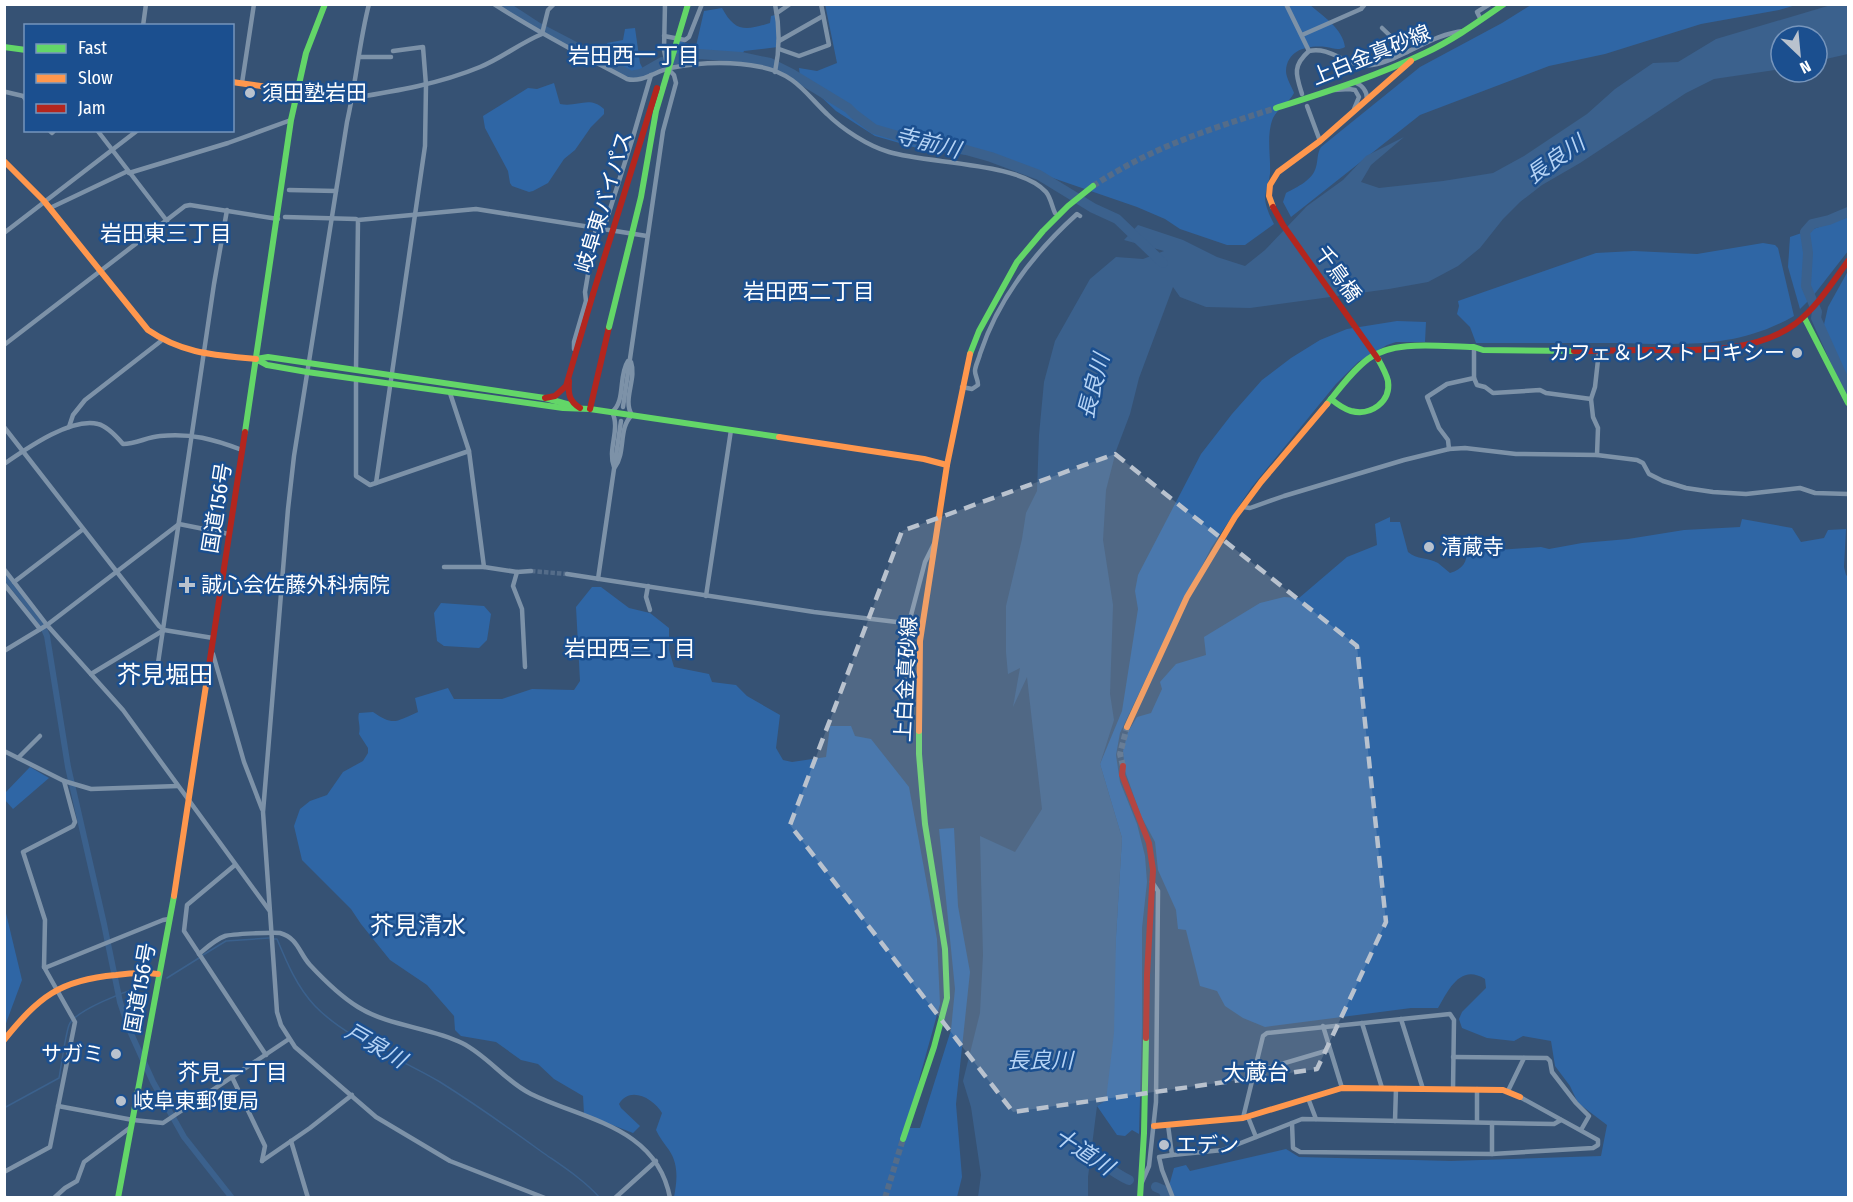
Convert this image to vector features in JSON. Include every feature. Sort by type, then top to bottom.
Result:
[{"type":"main road","name":"国道156号","points":[[118,1197],[177,881],[296,91],[306,53],[325,4]]},
{"type":"main road","name":"岐阜東バイパス","points":[[545,398],[555,396],[563,390],[570,376],[593,294],[683,4]]},
{"type":"main road","name":"岐阜東バイパス","points":[[590,408],[641,197],[656,111],[688,4]]},
{"type":"main road","name":"上白金真砂線","points":[[1276,108],[1413,59],[1466,30],[1504,4]]},
{"type":"main road","points":[[4,47],[24,50]]},
{"type":"main road","points":[[1320,141],[1413,59]]},
{"type":"main road","points":[[234,82],[296,91]]},
{"type":"main road","name":"千鳥橋","points":[[1320,141],[1278,172],[1270,184],[1269,196],[1283,225],[1378,359],[1388,385],[1386,397],[1380,406],[1371,411],[1360,413],[1350,411],[1331,399]]},
{"type":"main road","points":[[4,161],[44,201],[148,330],[161,341],[186,351],[256,359],[268,357],[357,369],[545,398],[580,408]]},
{"type":"main road","name":"上白金真砂線","points":[[903,1139],[934,1047],[947,998],[945,949],[927,836],[919,754],[920,641],[947,465],[962,387],[969,356],[979,331],[1017,262],[1043,231],[1090,188]]},
{"type":"main road","points":[[1126,727],[1187,597],[1243,507],[1354,370],[1370,357],[1387,348],[1401,346],[1474,347],[1484,350],[1693,350],[1758,342],[1784,331],[1804,317],[1828,290],[1848,261]]},
{"type":"main road","points":[[1804,317],[1848,403]]},
{"type":"main road","points":[[256,359],[267,365],[307,372],[563,408],[590,408],[924,459],[947,465]]},
{"type":"main road","points":[[570,376],[569,398],[571,403],[580,408]]},
{"type":"main road","points":[[1123,766],[1122,775],[1149,843],[1153,870],[1147,975],[1144,1133],[1140,1197]]},
{"type":"main road","points":[[4,1040],[34,1004],[55,988],[89,977],[147,972],[158,974]]},
{"type":"main road","points":[[1154,1126],[1246,1117],[1342,1088],[1477,1089],[1509,1091],[1520,1097]]},
{"type":"street","points":[[143,24],[146,4]]},
{"type":"street","points":[[242,83],[254,4]]},
{"type":"street","points":[[369,4],[363,26],[347,122],[294,456],[288,509],[263,812],[277,1012],[281,1025],[295,1047],[376,1116],[450,1161],[545,1197]]},
{"type":"street","points":[[494,4],[627,79],[634,80],[668,69],[704,63],[730,63],[775,70],[803,88],[827,114],[847,131],[867,142],[888,152],[1003,171],[1025,179],[1046,192],[1055,213]]},
{"type":"street","points":[[352,98],[413,89],[479,68],[508,54],[542,33],[548,10],[554,4]]},
{"type":"street","points":[[623,407],[663,131],[676,83],[674,75],[668,69],[664,50],[665,4]]},
{"type":"street","points":[[664,36],[685,40],[689,37],[702,4]]},
{"type":"street","points":[[774,4],[779,41],[775,70]]},
{"type":"street","points":[[777,13],[790,4]]},
{"type":"street","points":[[779,50],[799,56],[830,45],[821,4]]},
{"type":"street","points":[[1286,4],[1309,51]]},
{"type":"street","points":[[1302,35],[1361,9],[1365,4]]},
{"type":"street","points":[[1481,20],[1477,12],[1490,4]]},
{"type":"street","points":[[779,41],[823,16]]},
{"type":"street","points":[[1382,28],[1407,52]]},
{"type":"street","points":[[1302,94],[1297,76],[1298,64],[1309,51],[1322,50],[1360,65],[1378,63],[1443,34],[1466,30]]},
{"type":"street","points":[[376,483],[425,146],[426,85],[423,47],[393,51]]},
{"type":"street","points":[[359,57],[391,57]]},
{"type":"street","points":[[604,228],[651,75]]},
{"type":"street","points":[[1354,82],[1361,85],[1367,94],[1367,99]]},
{"type":"street","points":[[1331,90],[1355,90],[1359,97],[1353,111]]},
{"type":"street","points":[[6,92],[24,97]]},
{"type":"street","points":[[1307,106],[1320,141]]},
{"type":"street","points":[[50,208],[128,172],[228,142],[291,120]]},
{"type":"street","points":[[98,132],[166,221]]},
{"type":"street","points":[[4,233],[135,132]]},
{"type":"street","points":[[289,190],[336,191]]},
{"type":"street","points":[[4,345],[185,206],[227,210],[278,219]]},
{"type":"street","points":[[357,369],[358,220],[476,209],[647,236]]},
{"type":"street","points":[[158,670],[214,284],[227,210]]},
{"type":"street","points":[[962,387],[972,388],[978,385],[975,371],[982,348],[1009,288],[1062,227],[1077,214],[1080,216]]},
{"type":"street","points":[[285,217],[356,219]]},
{"type":"street","points":[[1059,221],[1062,227]]},
{"type":"street","points":[[576,354],[574,345],[587,299],[585,292],[596,227]]},
{"type":"street","points":[[69,427],[73,415],[85,400],[161,341]]},
{"type":"street","points":[[1474,347],[1474,378],[1477,385],[1493,393],[1540,390],[1546,393],[1591,399]]},
{"type":"street","points":[[1597,454],[1598,428],[1593,417],[1591,399],[1595,387],[1599,351]]},
{"type":"street","points":[[614,467],[611,457],[616,422],[612,412],[618,407],[623,370],[630,359]]},
{"type":"street","points":[[614,467],[620,458],[625,424],[632,416],[628,406],[633,370],[630,359]]},
{"type":"street","points":[[1449,449],[1448,441],[1439,428],[1427,398],[1447,384],[1474,378]]},
{"type":"street","points":[[357,379],[356,476],[370,485],[469,451]]},
{"type":"street","points":[[450,393],[469,451],[484,567]]},
{"type":"street","points":[[598,579],[621,421]]},
{"type":"street","points":[[4,464],[23,451],[77,424],[99,424],[123,444],[158,436],[192,435],[210,438],[243,450]]},
{"type":"street","points":[[4,427],[159,626],[164,630],[214,638]]},
{"type":"street","points":[[706,596],[731,430]]},
{"type":"street","points":[[1243,507],[1250,508],[1276,498],[1404,460],[1449,449],[1466,448],[1516,454],[1597,454],[1637,460],[1643,463],[1649,474],[1663,481],[1686,488],[1727,493],[1746,494],[1800,488],[1815,492],[1848,494]]},
{"type":"street","points":[[4,651],[47,625],[179,524],[229,534]]},
{"type":"street","points":[[14,582],[82,530]]},
{"type":"street","points":[[567,574],[706,596],[905,623],[910,619],[925,562],[936,539]]},
{"type":"street","points":[[444,567],[484,567],[517,572],[531,571]]},
{"type":"street","points":[[5,571],[47,625],[123,710],[270,912]]},
{"type":"street","points":[[517,572],[513,586],[522,609],[525,667]]},
{"type":"street","points":[[4,584],[40,629]]},
{"type":"street","points":[[648,586],[646,597],[650,610]]},
{"type":"street","points":[[91,674],[164,630]]},
{"type":"street","points":[[212,652],[244,762],[263,812]]},
{"type":"street","points":[[18,758],[40,736]]},
{"type":"street","points":[[4,751],[64,781],[91,789],[178,786]]},
{"type":"street","points":[[4,1172],[50,1147],[75,1022],[44,967],[45,920],[22,852],[73,826],[75,822],[64,781]]},
{"type":"street","points":[[235,865],[187,905],[184,931],[266,1055]]},
{"type":"street","points":[[1141,1184],[1149,1166],[1156,1102],[1158,891],[1152,882]]},
{"type":"street","points":[[44,967],[169,919]]},
{"type":"street","points":[[200,956],[225,936],[272,937],[278,933],[293,939],[308,963],[358,1007],[399,1024],[461,1042],[486,1058],[531,1094],[626,1135],[656,1161],[667,1182],[670,1197]]},
{"type":"street","points":[[1256,1137],[1246,1117],[1263,1036],[1267,1033],[1450,1014],[1454,1020],[1453,1089]]},
{"type":"street","points":[[1401,1019],[1423,1089]]},
{"type":"street","points":[[1362,1023],[1382,1088]]},
{"type":"street","points":[[1323,1026],[1342,1088]]},
{"type":"street","points":[[58,1107],[132,1123],[163,1123],[289,1039]]},
{"type":"street","points":[[1254,1072],[1329,1050]]},
{"type":"street","points":[[1453,1057],[1547,1058],[1550,1061],[1552,1072],[1589,1116],[1581,1130]]},
{"type":"street","points":[[1509,1091],[1524,1058]]},
{"type":"street","points":[[232,1077],[265,1146],[262,1161],[352,1095]]},
{"type":"street","points":[[1395,1121],[1396,1088]]},
{"type":"street","points":[[1477,1089],[1477,1122]]},
{"type":"street","points":[[1292,1123],[1293,1148],[1300,1152],[1492,1154],[1596,1147],[1598,1140],[1520,1097]]},
{"type":"street","points":[[1308,1098],[1316,1119]]},
{"type":"street","points":[[1173,1197],[1161,1170],[1159,1157],[1223,1150],[1302,1119],[1492,1124],[1554,1124],[1561,1120]]},
{"type":"street","points":[[54,1197],[77,1181],[84,1162],[132,1123]]},
{"type":"street","points":[[1492,1124],[1492,1154]]},
{"type":"street","points":[[1168,1125],[1172,1155]]},
{"type":"street","points":[[291,1141],[308,1197]]},
{"type":"street","points":[[615,1197],[656,1161]]},
{"type":"highlighted area","points":[[1115,454],[1357,646],[1386,922],[1317,1069],[1013,1112],[790,825],[902,531]]},
{"type":"shaded area","points":[[825,4],[1310,5],[1341,34],[1345,47],[1338,49],[1306,48],[1290,58],[1286,74],[1294,93],[1275,114],[1270,131],[1270,174],[1265,197],[1274,224],[1245,245],[1227,245],[1180,229],[1165,219],[1137,207],[995,158],[924,150],[875,136],[836,111],[800,77],[799,68],[817,71],[837,63]]},
{"type":"shaded area","points":[[1531,5],[1796,5],[1701,24],[1605,54],[1549,66],[1420,115],[1291,217],[1283,202],[1286,193],[1312,176],[1321,147],[1420,67]]},
{"type":"shaded area","points":[[722,8],[731,22],[742,28],[770,23],[771,16],[775,15],[779,36],[778,47],[744,51],[742,55],[697,53],[674,58],[679,41],[696,46],[704,11]]},
{"type":"shaded area","points":[[635,28],[643,69],[628,72],[612,65],[607,43],[623,40],[625,29]]},
{"type":"shaded area","points":[[554,83],[560,104],[593,103],[604,109],[604,114],[591,127],[575,150],[564,159],[548,183],[529,192],[512,186],[510,183],[508,171],[485,128],[483,116],[528,88],[537,89]]},
{"type":"shaded area","points":[[1848,217],[1848,251],[1800,309],[1788,267],[1790,237]]},
{"type":"shaded area","points":[[1763,243],[1775,245],[1778,248],[1794,316],[1772,327],[1729,340],[1685,344],[1476,343],[1470,327],[1457,314],[1458,301],[1596,253],[1634,251],[1697,254]]},
{"type":"shaded area","points":[[1848,271],[1848,380],[1823,329],[1828,307]]},
{"type":"shaded area","points":[[1397,321],[1426,322],[1425,342],[1396,342],[1358,362],[1336,384],[1251,488],[1211,548],[1120,733],[1116,755],[1120,782],[1137,824],[1145,856],[1147,882],[1142,928],[1139,1134],[1132,1130],[1125,1136],[1117,1135],[1097,1106],[1106,1100],[1122,838],[1100,764],[1122,711],[1138,609],[1135,591],[1138,575],[1201,454],[1262,380],[1320,340],[1347,329]]},
{"type":"shaded area","points":[[1390,517],[1390,522],[1400,522],[1408,552],[1438,563],[1450,573],[1464,564],[1467,546],[1483,551],[1541,547],[1549,549],[1684,530],[1740,527],[1742,519],[1792,528],[1801,542],[1824,538],[1828,530],[1846,529],[1844,567],[1848,577],[1848,1197],[1175,1197],[1169,1186],[1174,1168],[1186,1165],[1190,1171],[1286,1149],[1299,1157],[1451,1161],[1601,1156],[1607,1125],[1578,1103],[1570,1086],[1555,1066],[1551,1041],[1523,1036],[1514,1041],[1487,1038],[1462,1028],[1459,1019],[1462,1012],[1486,988],[1485,979],[1476,975],[1469,974],[1456,981],[1438,1008],[1411,1008],[1265,1027],[1243,1018],[1225,1006],[1217,991],[1200,986],[1186,930],[1178,929],[1176,910],[1158,870],[1155,842],[1141,816],[1125,771],[1123,751],[1128,732],[1137,717],[1151,713],[1162,689],[1160,682],[1176,664],[1206,655],[1204,637],[1260,603],[1284,597],[1299,598],[1347,557],[1377,545],[1375,524]]},
{"type":"shaded area","points":[[592,587],[601,587],[629,608],[650,613],[669,628],[669,650],[674,667],[709,674],[712,682],[736,685],[747,696],[780,715],[776,748],[783,760],[792,762],[826,757],[830,726],[851,726],[855,736],[871,739],[909,787],[937,939],[940,1004],[920,1076],[909,1128],[920,1128],[951,1030],[955,989],[939,829],[954,828],[958,906],[970,972],[956,1104],[962,1177],[957,1197],[674,1197],[676,1167],[669,1150],[656,1130],[662,1113],[653,1103],[642,1096],[629,1095],[619,1104],[640,1126],[633,1133],[584,1114],[583,1096],[554,1079],[538,1064],[521,1060],[496,1042],[461,1036],[455,1030],[454,1016],[427,985],[390,960],[351,909],[302,860],[294,826],[300,809],[310,801],[327,795],[343,772],[363,761],[368,753],[368,748],[359,734],[359,713],[373,712],[390,721],[399,720],[418,712],[415,698],[448,688],[454,699],[502,699],[532,689],[574,690],[580,681],[576,607]]},
{"type":"shaded area","points":[[441,603],[484,606],[491,614],[487,640],[479,648],[444,646],[437,641],[434,613]]},
{"type":"shaded area","points":[[30,767],[49,778],[13,809],[5,800],[5,793]]},
{"type":"shaded area","points":[[4,905],[22,980],[5,1026],[4,1026]]},
{"type":"water","name":"長良川","points":[[1831,5],[1848,5],[1848,54],[1829,58],[1829,24],[1769,24],[1769,71],[1714,79],[1686,93],[1580,163],[1542,185],[1503,219],[1480,248],[1458,266],[1428,282],[1250,308],[1206,307],[1180,297],[1173,287],[1139,378],[1106,490],[1103,540],[1113,605],[1110,694],[1114,720],[1100,764],[1122,838],[1116,937],[1114,1033],[1106,1100],[1097,1106],[1088,1177],[1088,1197],[978,1197],[981,1175],[971,1107],[963,1081],[980,1013],[983,955],[980,836],[1015,852],[1042,809],[1027,677],[1013,707],[1020,668],[1008,674],[1006,606],[1026,513],[1037,491],[1044,382],[1055,341],[1090,279],[1116,257],[1143,259],[1164,251],[1124,240],[1138,225],[1183,240],[1217,257],[1245,266],[1265,250],[1307,206],[1343,180],[1366,156],[1404,137],[1371,165],[1361,182],[1379,188],[1493,173],[1524,156],[1587,114],[1615,89],[1653,63],[1678,62],[1716,39]]},
{"type":"waterway","name":"寺前川","points":[[502,4],[537,27],[631,76],[641,74],[662,62]]},
{"type":"waterway","name":"寺前川","points":[[672,60],[699,54],[741,57],[770,63],[848,108],[874,129],[905,138],[959,148],[1039,175],[1093,208],[1117,219],[1163,263]]},
{"type":"waterway","points":[[1848,212],[1812,224],[1805,232],[1808,253],[1806,286],[1817,312],[1816,318],[1848,389]]},
{"type":"waterway","points":[[4,575],[41,622],[47,636],[68,767],[120,1002],[129,1029],[153,1082],[184,1137],[232,1198]]},
{"type":"waterway","name":"戸泉川","points":[[203,955],[226,941],[269,938]]},
{"type":"waterway","name":"戸泉川","points":[[274,939],[277,939],[303,991],[328,1018],[359,1039],[424,1073],[466,1099],[572,1173],[600,1198]]},
{"type":"waterway","name":"戸泉川","points":[[167,978],[199,958]]},
{"type":"waterway","name":"戸泉川","points":[[4,1108],[59,1078],[68,1027],[75,1018],[102,1002],[140,987]]},
{"type":"waterway","name":"十道川","points":[[1080,1148],[1129,1180]]},
{"type":"waterway","name":"十道川","points":[[1156,1187],[1163,1190],[1167,1198]]},
{"type":"tunnel","points":[[1093,186],[1137,160],[1182,140],[1276,108]]},
{"type":"tunnel","points":[[531,571],[567,574]]},
{"type":"tunnel","points":[[1123,766],[1120,754],[1127,727]]},
{"type":"tunnel","points":[[885,1198],[903,1139]]},
{"type":"traffic: fast","points":[[245,432],[291,120],[306,53],[325,4]]},
{"type":"traffic: fast","points":[[609,327],[641,197],[656,111],[688,4]]},
{"type":"traffic: fast","points":[[1276,108],[1407,61],[1455,37],[1504,4]]},
{"type":"traffic: fast","points":[[4,47],[24,50]]},
{"type":"traffic: fast","points":[[970,354],[979,331],[1017,262],[1043,231],[1068,206],[1093,186]]},
{"type":"traffic: fast","points":[[1804,317],[1848,403]]},
{"type":"traffic: fast","points":[[1327,404],[1362,364],[1379,353],[1391,349],[1405,346],[1434,346],[1474,347],[1483,350],[1574,351]]},
{"type":"traffic: fast","points":[[256,359],[268,357],[545,398],[574,406]]},
{"type":"traffic: fast","points":[[256,359],[267,365],[307,372],[563,408],[590,409],[779,437]]},
{"type":"traffic: fast","points":[[1331,399],[1351,411],[1366,411],[1378,406],[1388,389],[1388,381],[1378,359]]},
{"type":"traffic: fast","points":[[903,1139],[934,1047],[947,998],[945,949],[925,824],[919,731]]},
{"type":"traffic: fast","points":[[118,1198],[174,896]]},
{"type":"traffic: fast","points":[[1140,1198],[1146,1038]]},
{"type":"traffic: slow","points":[[1273,207],[1269,196],[1270,185],[1278,172],[1320,141],[1411,61]]},
{"type":"traffic: slow","points":[[234,82],[296,91]]},
{"type":"traffic: slow","points":[[4,161],[44,201],[148,330],[187,349],[256,359]]},
{"type":"traffic: slow","points":[[919,731],[920,641],[947,465],[970,354]]},
{"type":"traffic: slow","points":[[1127,727],[1187,597],[1235,517],[1261,482],[1327,404]]},
{"type":"traffic: slow","points":[[779,437],[924,459],[947,465]]},
{"type":"traffic: slow","points":[[174,896],[208,672]]},
{"type":"traffic: slow","points":[[4,1040],[28,1012],[65,986],[96,977],[132,973],[158,974]]},
{"type":"traffic: slow","points":[[1154,1126],[1243,1118],[1342,1088],[1503,1090],[1520,1097]]},
{"type":"traffic: jam","points":[[593,294],[657,88]]},
{"type":"traffic: jam","points":[[1273,207],[1283,225],[1378,359]]},
{"type":"traffic: jam","points":[[1574,351],[1704,350],[1761,341],[1779,334],[1803,317],[1824,294],[1848,261]]},
{"type":"traffic: jam","points":[[545,398],[555,396],[566,386],[593,294]]},
{"type":"traffic: jam","points":[[590,409],[609,327]]},
{"type":"traffic: jam","points":[[569,381],[570,397],[580,408]]},
{"type":"traffic: jam","points":[[208,672],[245,432]]},
{"type":"traffic: jam","points":[[1123,766],[1122,775],[1149,843],[1153,870],[1146,1038]]},
{"type":"place","name":"須田塾岩田","points":[[250,93]]},
{"type":"place","name":"カフェ＆レスト ロキシー","points":[[1797,353]]},
{"type":"place","name":"清蔵寺","points":[[1429,547]]},
{"type":"place","name":"誠心会佐藤外科病院","points":[[187,585]]},
{"type":"place","name":"サガミ","points":[[116,1054]]},
{"type":"place","name":"岐阜東郵便局","points":[[121,1101]]},
{"type":"place","name":"エデン","points":[[1164,1145]]},
{"type":"district","name":"岩田西一丁目","points":[[634,55]]},
{"type":"district","name":"岩田東三丁目","points":[[166,233]]},
{"type":"district","name":"岩田西二丁目","points":[[809,291]]},
{"type":"district","name":"岩田西三丁目","points":[[630,648]]},
{"type":"district","name":"芥見堀田","points":[[165,675]]},
{"type":"district","name":"芥見清水","points":[[418,926]]},
{"type":"district","name":"芥見一丁目","points":[[233,1072]]},
{"type":"district","name":"大蔵台","points":[[1256,1072]]}]
